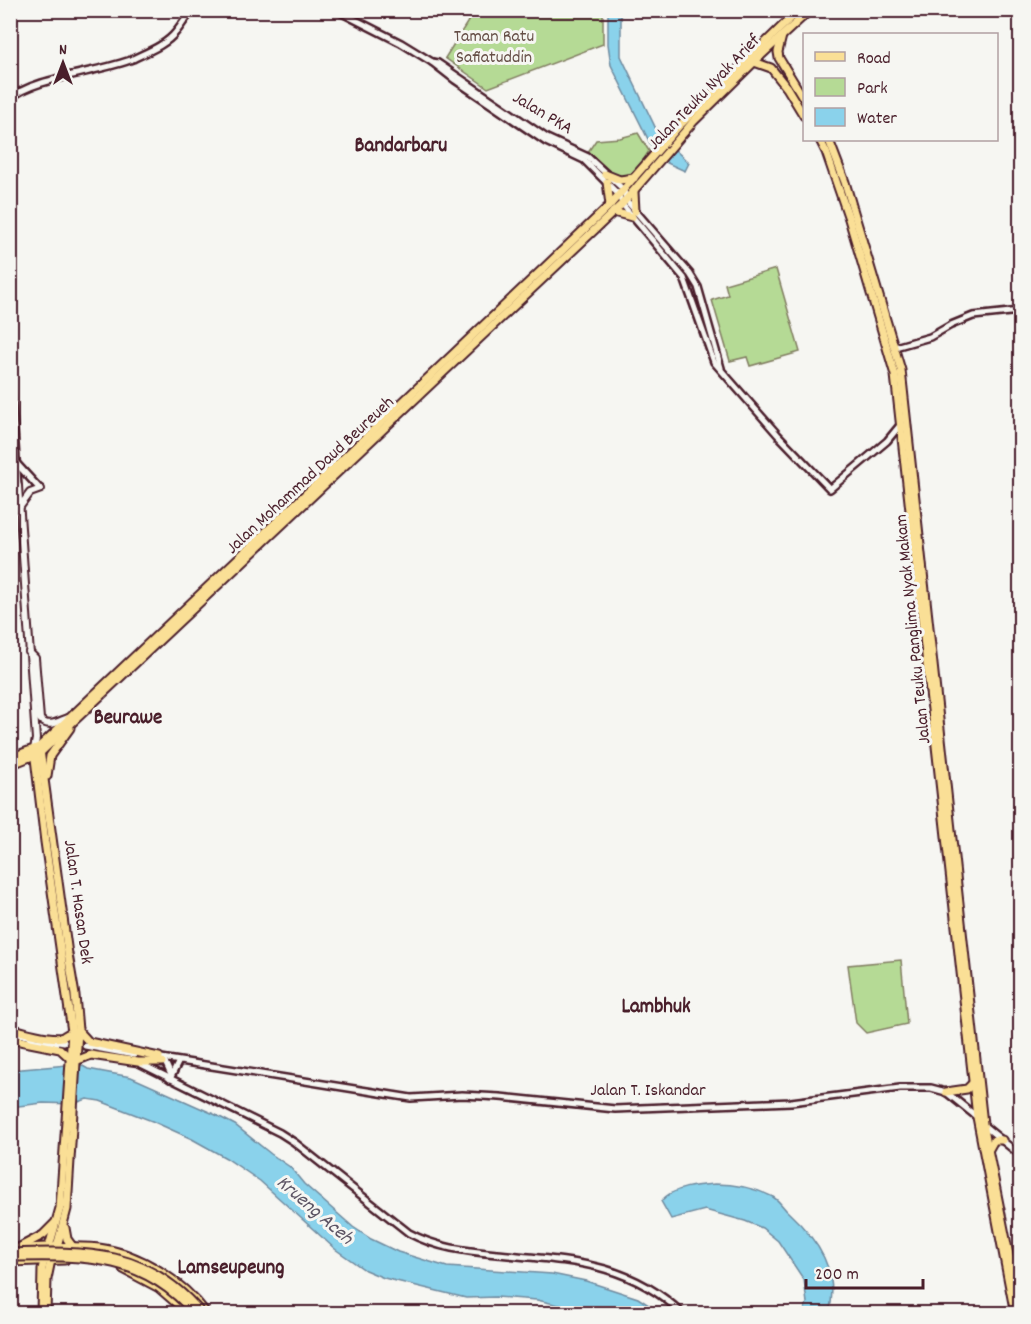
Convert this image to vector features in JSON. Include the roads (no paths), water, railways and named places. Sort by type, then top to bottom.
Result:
[{"type":"main road","name":"Jalan Teuku Nyak Arief","points":[[624,202],[634,192],[671,135],[799,10]]},
{"type":"main road","name":"Jalan Teuku Nyak Arief","points":[[621,193],[810,10]]},
{"type":"main road","points":[[782,36],[778,52],[780,58],[803,97]]},
{"type":"main road","points":[[754,62],[771,68],[787,88],[803,114]]},
{"type":"main road","name":"Jalan Teuku Panglima Nyak Makam","points":[[820,141],[842,183],[893,366],[924,606]]},
{"type":"main road","name":"Jalan Teuku Panglima Nyak Makam","points":[[829,141],[895,347],[905,399],[924,606],[970,1024],[983,1124],[1018,1310]]},
{"type":"main road","points":[[605,174],[620,180],[636,177]]},
{"type":"main road","points":[[607,182],[611,209],[634,214],[634,192]]},
{"type":"main road","name":"Jalan Mohammad Daud Beureueh","points":[[611,209],[621,193]]},
{"type":"main road","name":"Jalan Mohammad Daud Beureueh","points":[[10,765],[37,749],[78,717],[548,268],[611,209],[624,202]]},
{"type":"main road","name":"Jalan Mohammad Daud Beureueh","points":[[10,758],[37,749],[464,348]]},
{"type":"main road","points":[[10,475],[16,464]]},
{"type":"main road","points":[[14,487],[19,509],[37,749]]},
{"type":"main road","points":[[19,509],[30,493],[40,488]]},
{"type":"main road","points":[[10,499],[19,509]]},
{"type":"main road","points":[[29,651],[35,658],[40,719],[43,723],[50,724],[69,718]]},
{"type":"main road","points":[[46,784],[50,756],[78,717]]},
{"type":"main road","name":"Jalan T. Hasan Dek","points":[[37,749],[46,784],[60,899],[77,1009],[66,1182],[60,1208],[61,1222]]},
{"type":"main road","name":"Jalan T. Hasan Dek","points":[[37,749],[45,842],[75,1031]]},
{"type":"main road","name":"Jalan Teuku Panglima Nyak Makam","points":[[970,1024],[977,1116],[1018,1310]]},
{"type":"main road","points":[[10,1033],[55,1037],[75,1031],[89,1042],[162,1061]]},
{"type":"main road","points":[[10,1033],[60,1049],[74,1061],[91,1055],[138,1062],[162,1061]]},
{"type":"main road","points":[[946,1092],[968,1089],[974,1083]]},
{"type":"main road","points":[[988,1149],[994,1140],[1002,1140]]},
{"type":"main road","points":[[61,1222],[67,1239],[73,1247]]},
{"type":"main road","points":[[41,1314],[48,1261],[57,1248],[61,1222]]},
{"type":"main road","points":[[46,1314],[49,1248],[61,1222]]},
{"type":"main road","points":[[12,1254],[61,1222]]},
{"type":"main road","points":[[12,1254],[73,1247],[99,1248],[128,1256],[154,1268],[181,1287],[207,1314]]},
{"type":"main road","points":[[12,1254],[90,1252],[125,1260],[165,1280],[180,1291],[202,1314]]},
{"type":"main road","points":[[12,1254],[48,1261],[86,1261],[123,1269],[159,1288],[189,1314]]},
{"type":"main road","points":[[12,1254],[75,1257],[112,1262],[133,1269],[163,1285],[179,1297],[195,1314]]},
{"type":"street","points":[[10,99],[26,88],[99,70],[150,51],[173,35],[193,10]]},
{"type":"street","name":"Jalan PKA","points":[[336,10],[401,43],[432,62],[546,142],[584,160],[621,193]]},
{"type":"street","name":"Jalan PKA","points":[[432,62],[438,63],[547,138],[588,157],[621,193],[624,202],[634,214]]},
{"type":"street","points":[[634,214],[684,278],[714,362],[759,414],[830,489],[886,441],[901,424]]},
{"type":"street","points":[[634,214],[690,274],[698,287],[722,370]]},
{"type":"street","points":[[684,278],[690,274]]},
{"type":"street","points":[[696,310],[704,308]]},
{"type":"street","points":[[895,347],[930,337],[973,316],[1020,311]]},
{"type":"street","points":[[703,334],[712,332]]},
{"type":"street","points":[[10,375],[16,464],[14,487]]},
{"type":"street","points":[[886,441],[896,440],[903,448]]},
{"type":"street","points":[[16,464],[40,488]]},
{"type":"street","points":[[10,1033],[64,1043]]},
{"type":"street","name":"Jalan T. Iskandar","points":[[85,1047],[162,1061],[411,1098],[462,1095],[500,1096],[615,1109],[807,1101],[911,1088],[931,1088],[946,1092]]},
{"type":"street","points":[[162,1061],[171,1077]]},
{"type":"street","points":[[138,1062],[287,1137],[409,1233],[428,1243],[455,1250],[565,1260],[610,1270],[641,1282],[660,1293],[683,1314]]},
{"type":"street","points":[[171,1077],[179,1062]]},
{"type":"street","points":[[946,1092],[977,1116],[983,1124],[1020,1155]]},
{"type":"water","points":[[608,11],[621,11],[621,56],[659,135],[689,163],[685,171],[667,163],[651,145],[611,65],[608,44]]},
{"type":"water","name":"Krueng Aceh","points":[[79,1064],[88,1069],[131,1077],[235,1125],[290,1167],[304,1184],[353,1227],[398,1252],[447,1267],[552,1274],[586,1281],[638,1298],[661,1313],[587,1313],[537,1300],[496,1297],[466,1298],[384,1278],[365,1270],[335,1249],[260,1181],[192,1139],[100,1101],[87,1099],[73,1104],[43,1103],[11,1107],[11,1070]]},
{"type":"water","points":[[715,1184],[744,1187],[773,1197],[809,1234],[829,1270],[832,1298],[829,1313],[803,1313],[807,1303],[804,1280],[778,1241],[762,1228],[705,1210],[671,1219],[661,1201],[679,1190]]},
{"type":"tunnel","points":[[64,1044],[85,1049]]},
{"type":"district","name":"Bandarbaru","points":[[401,147]]},
{"type":"district","name":"Beurawe","points":[[128,719]]},
{"type":"district","name":"Lambhuk","points":[[656,1008]]},
{"type":"district","name":"Lamseupeung","points":[[231,1269]]},
{"type":"park label","name":"Taman Ratu Safiatuddin","points":[[494,47]]}]
